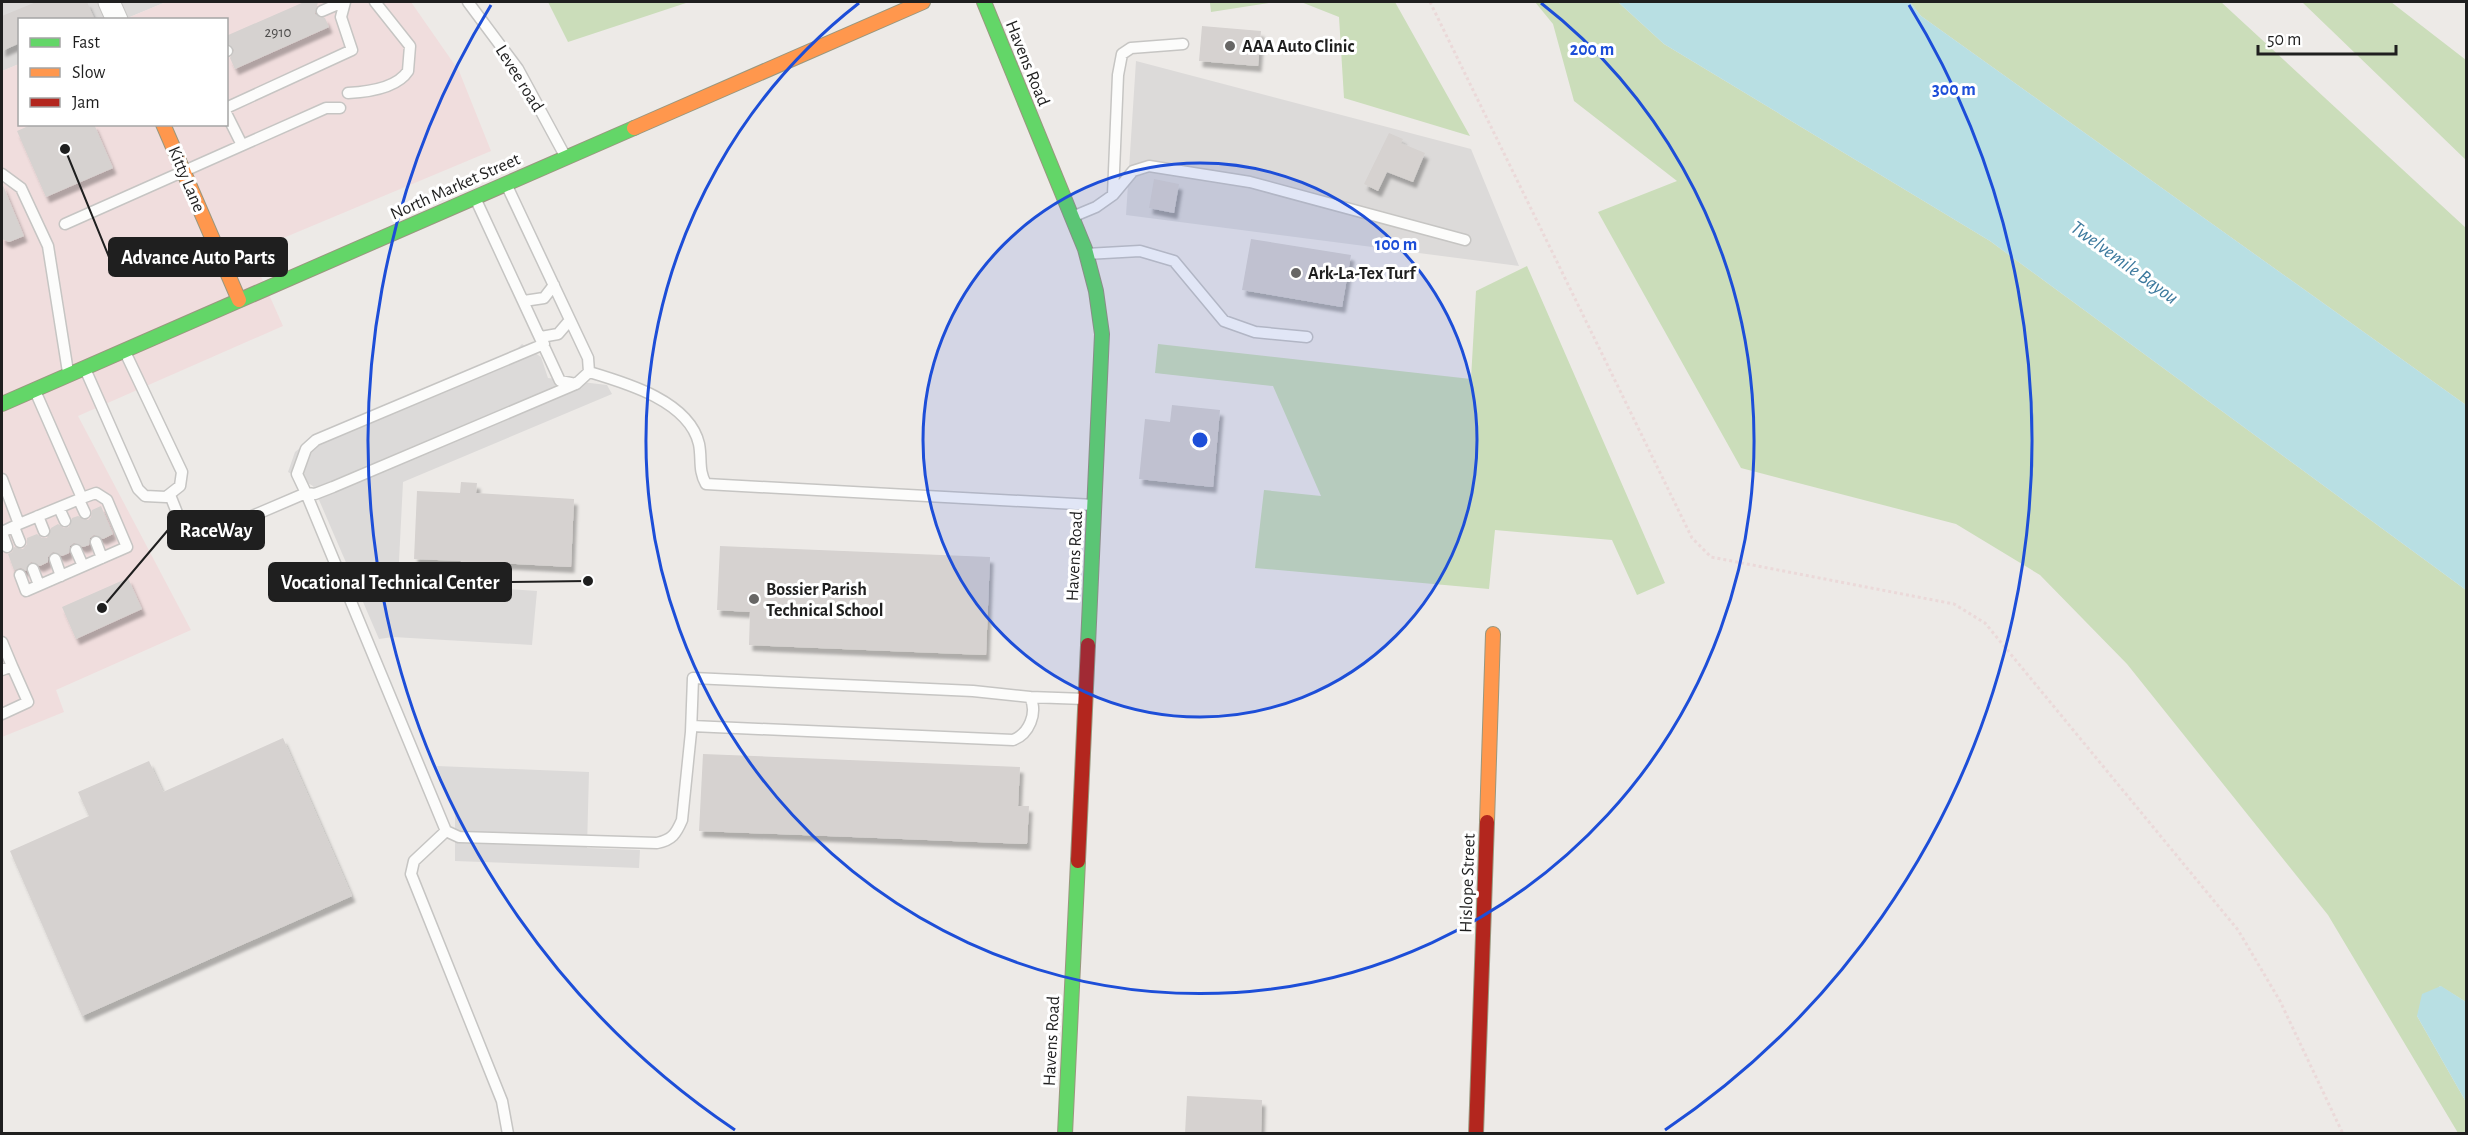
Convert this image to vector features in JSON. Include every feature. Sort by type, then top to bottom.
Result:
[{"type":"street","points":[[109,2],[116,18]]},
{"type":"street","name":"North Market Street","points":[[3,400],[34,390],[923,2]]},
{"type":"street","name":"Havens Road","points":[[984,2],[1086,254],[1096,291],[1102,334],[1065,1134]]},
{"type":"street","name":"Kitty Lane","points":[[164,126],[239,300]]},
{"type":"street","name":"Hislope Street","points":[[1476,1134],[1493,634]]},
{"type":"lane","points":[[322,11],[344,2]]},
{"type":"lane","points":[[228,107],[352,50],[340,17],[344,2]]},
{"type":"lane","points":[[350,97],[398,82],[408,71],[410,46],[375,2]]},
{"type":"lane","name":"Levee road","points":[[468,2],[518,69],[566,157]]},
{"type":"lane","points":[[1113,195],[1118,75],[1122,54],[1131,48],[1183,44]]},
{"type":"lane","points":[[65,224],[338,103]]},
{"type":"lane","points":[[228,117],[242,145]]},
{"type":"lane","points":[[1072,217],[1096,207],[1113,195],[1132,171],[1149,166],[1250,182],[1465,240]]},
{"type":"lane","points":[[2,174],[21,188],[48,246],[68,375]]},
{"type":"lane","points":[[506,183],[588,358],[589,372]]},
{"type":"lane","points":[[475,197],[560,381],[576,384]]},
{"type":"lane","points":[[1086,254],[1140,251],[1174,261],[1224,321],[1255,332],[1307,337]]},
{"type":"lane","points":[[524,301],[544,298],[554,285]]},
{"type":"lane","points":[[570,320],[558,334],[316,440],[306,449],[297,474],[446,831],[459,837],[657,843],[669,840],[676,833],[682,820],[692,726],[693,678],[973,691],[1030,697],[1085,699]]},
{"type":"lane","points":[[84,368],[138,489],[145,496],[155,498],[170,495],[180,486],[182,472],[124,350]]},
{"type":"lane","points":[[589,372],[631,384],[686,416],[699,444],[700,474],[706,484],[1094,505]]},
{"type":"lane","points":[[170,495],[189,543],[306,493],[315,494],[333,487],[576,384],[589,372]]},
{"type":"lane","points":[[34,390],[85,513]]},
{"type":"lane","points":[[2,479],[20,542]]},
{"type":"lane","points":[[7,547],[2,532],[96,493],[107,500],[127,547],[26,591],[20,575]]},
{"type":"lane","points":[[59,508],[65,521]]},
{"type":"lane","points":[[38,516],[44,531]]},
{"type":"lane","points":[[96,542],[102,558]]},
{"type":"lane","points":[[76,550],[82,566]]},
{"type":"lane","points":[[55,559],[61,576]]},
{"type":"lane","points":[[33,569],[39,585]]},
{"type":"lane","points":[[2,642],[7,668],[28,702],[2,714]]},
{"type":"lane","points":[[692,726],[1012,740],[1020,737],[1030,723],[1033,712],[1030,697]]},
{"type":"lane","points":[[446,831],[414,861],[411,874],[502,1101],[508,1134]]},
{"type":"path","points":[[1430,2],[1692,538],[1711,557],[1954,604],[1985,623],[2238,930],[2280,1001],[2343,1134]]},
{"type":"shaded area","points":[[2,2],[166,2],[127,18],[18,18],[18,64],[2,71]]},
{"type":"shaded area","points":[[166,2],[411,2],[459,71],[491,151],[250,252],[283,326],[78,416],[191,630],[56,690],[64,712],[2,737],[2,71],[18,64],[18,126],[228,126],[228,18],[127,18]]},
{"type":"shaded area","points":[[1136,61],[1471,149],[1519,266],[1126,215]]},
{"type":"shaded area","points":[[522,344],[541,357],[548,378],[607,385],[612,394],[403,482],[398,581],[537,591],[532,645],[393,637],[379,639],[313,486],[288,472],[295,452],[315,436],[512,354]]},
{"type":"shaded area","points":[[437,766],[589,772],[587,848],[640,850],[639,868],[455,861],[455,815]]},
{"type":"green space","points":[[548,2],[689,2],[568,42]]},
{"type":"green space","points":[[1275,2],[1211,12],[1210,3]]},
{"type":"green space","points":[[1301,2],[1395,2],[1470,136],[1344,98],[1339,17]]},
{"type":"green space","points":[[1535,2],[1618,2],[1664,44],[1990,241],[2466,590],[2466,1002],[2440,986],[2417,1016],[2466,1102],[2466,1133],[2458,1133],[2328,915],[2127,664],[2040,575],[1956,524],[1741,468],[1598,212],[1677,181],[1574,101],[1553,24]]},
{"type":"green space","points":[[1910,2],[2221,2],[2466,228],[2466,405],[1921,16]]},
{"type":"green space","points":[[2302,2],[2391,2],[2466,60],[2466,160]]},
{"type":"green space","points":[[1527,266],[1665,583],[1637,595],[1612,540],[1495,530],[1489,589],[1255,568],[1264,490],[1321,496],[1273,386],[1155,373],[1158,344],[1471,379],[1476,291]]},
{"type":"water","name":"Twelvemile Bayou","points":[[1618,2],[1910,2],[1921,16],[2466,405],[2466,590],[1990,241],[1664,44]]},
{"type":"water","points":[[2441,986],[2466,1002],[2466,1102],[2417,1016],[2422,994]]},
{"type":"building","points":[[36,2],[87,2],[94,18],[18,18],[18,44],[2,51],[2,16]]},
{"type":"building","points":[[304,2],[318,2],[315,14],[325,18],[329,27],[235,69],[230,58],[234,50],[228,46],[228,35]]},
{"type":"building","name":"AAA Auto Clinic","points":[[1202,26],[1261,31],[1258,66],[1199,61]]},
{"type":"building","points":[[28,126],[95,126],[113,168],[46,197],[17,131]]},
{"type":"building","points":[[1389,133],[1403,139],[1401,143],[1425,153],[1413,182],[1387,172],[1378,191],[1364,184]]},
{"type":"building","points":[[1154,179],[1179,184],[1174,213],[1149,208]]},
{"type":"building","points":[[2,183],[24,236],[9,242],[2,239]]},
{"type":"building","name":"Ark-La-Tex Turf","points":[[1251,239],[1351,255],[1342,307],[1242,290]]},
{"type":"building","points":[[1172,405],[1220,410],[1213,487],[1139,479],[1145,419],[1170,422]]},
{"type":"building","points":[[461,482],[477,483],[476,493],[574,499],[571,567],[482,562],[481,577],[460,576],[461,561],[414,559],[417,491],[460,493]]},
{"type":"building","points":[[101,506],[113,534],[103,539],[94,535],[90,538],[89,545],[83,547],[74,543],[70,546],[69,553],[62,556],[53,552],[48,557],[48,562],[40,566],[31,562],[26,571],[21,568],[14,570],[8,554],[14,547],[23,549],[27,544],[27,538],[37,534],[42,538],[47,538],[51,528],[58,524],[64,528],[69,527],[72,518],[78,516],[88,520],[92,510]]},
{"type":"building","points":[[720,546],[990,557],[986,655],[749,645],[750,612],[717,610]]},
{"type":"building","points":[[128,578],[142,609],[76,639],[62,607]]},
{"type":"building","points":[[283,738],[352,896],[82,1016],[10,851],[89,816],[78,792],[149,761],[163,792]]},
{"type":"building","points":[[703,754],[1020,767],[1018,806],[1029,806],[1027,844],[699,831]]},
{"type":"building","points":[[1187,1096],[1262,1100],[1261,1134],[1185,1134]]},
{"type":"traffic: fast","points":[[984,2],[1085,249],[1096,291],[1102,334],[1088,645]]},
{"type":"traffic: fast","points":[[2,404],[634,128]]},
{"type":"traffic: fast","points":[[1065,1134],[1078,861]]},
{"type":"traffic: slow","points":[[634,128],[923,2]]},
{"type":"traffic: slow","points":[[164,126],[239,300]]},
{"type":"traffic: slow","points":[[1487,822],[1493,634]]},
{"type":"traffic: jam","points":[[1078,861],[1088,645]]},
{"type":"traffic: jam","points":[[1476,1134],[1487,822]]},
{"type":"place","name":"AAA Auto Clinic","points":[[1230,46]]},
{"type":"place","name":"Advance Auto Parts","points":[[65,149]]},
{"type":"place","name":"Ark-La-Tex Turf","points":[[1296,273]]},
{"type":"place","name":"Vocational Technical Center","points":[[588,581]]},
{"type":"place","name":"Bossier Parish Technical School","points":[[754,599]]},
{"type":"place","name":"RaceWay","points":[[102,608]]}]
